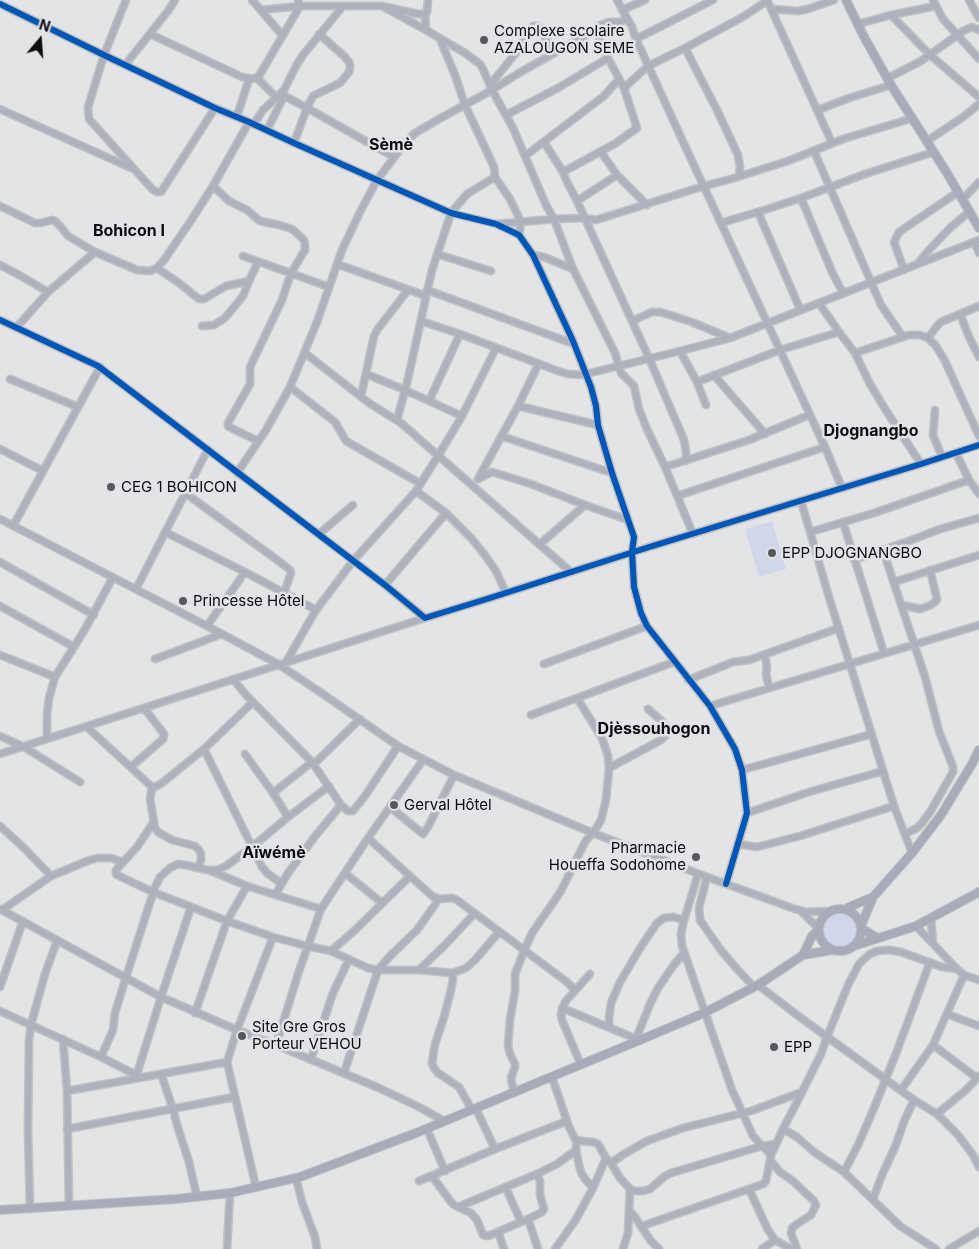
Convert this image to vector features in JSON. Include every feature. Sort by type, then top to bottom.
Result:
[{"type":"main road","points":[[846,0],[890,82],[979,228]]},
{"type":"main road","points":[[854,946],[860,938],[861,927],[873,897],[912,853],[941,815],[979,750]]},
{"type":"main road","points":[[818,929],[820,938],[825,945],[832,950],[840,952],[916,926],[979,892]]},
{"type":"main road","points":[[847,910],[873,897]]},
{"type":"main road","points":[[803,955],[823,916],[830,910],[847,910],[853,913],[861,927],[878,938]]},
{"type":"main road","points":[[0,1210],[131,1203],[197,1197],[296,1178],[427,1129],[704,1013],[756,986],[803,955],[832,950]]},
{"type":"street","points":[[126,0],[104,55],[88,107],[89,119],[152,190],[161,192],[215,108]]},
{"type":"street","points":[[125,65],[175,0]]},
{"type":"street","points":[[252,0],[283,36]]},
{"type":"street","points":[[426,30],[425,14],[428,8],[428,0]]},
{"type":"street","points":[[618,0],[825,447],[842,488]]},
{"type":"street","points":[[622,10],[645,0]]},
{"type":"street","points":[[636,39],[713,0]]},
{"type":"street","points":[[624,88],[648,66],[740,18],[767,0],[832,143]]},
{"type":"street","points":[[772,9],[798,11],[834,0]]},
{"type":"street","points":[[969,0],[979,18]]},
{"type":"street","points":[[261,10],[299,3],[382,6],[425,14]]},
{"type":"street","points":[[257,78],[283,36],[299,3]]},
{"type":"street","points":[[858,24],[935,3],[943,19],[979,59]]},
{"type":"street","points":[[0,4],[215,108],[237,116],[451,214],[496,224],[519,235],[533,255],[586,374],[593,396],[598,425],[634,537],[632,552],[635,593],[641,613],[647,626],[710,706],[734,749],[742,770],[747,813],[726,884]]},
{"type":"street","points":[[0,206],[35,223],[55,221],[68,236],[95,252],[137,270],[150,271],[157,268],[187,227],[251,123],[284,90],[299,60],[343,6]]},
{"type":"street","points":[[382,6],[426,30],[480,64],[486,74],[554,219],[573,269],[599,320],[622,375],[634,386],[639,409],[647,429],[694,534]]},
{"type":"street","points":[[891,14],[930,55],[979,97]]},
{"type":"street","points":[[237,473],[275,416],[290,387],[305,353],[347,240],[377,180],[405,143],[415,133],[601,25],[627,19]]},
{"type":"street","points":[[818,110],[890,82],[957,35],[979,22]]},
{"type":"street","points":[[491,88],[533,26],[538,26],[555,53]]},
{"type":"street","points":[[972,27],[979,30]]},
{"type":"street","points":[[563,172],[601,152],[637,128],[624,88],[595,29]]},
{"type":"street","points":[[150,34],[216,66],[249,79],[257,78],[280,95],[394,157]]},
{"type":"street","points":[[294,143],[306,108],[313,96],[340,83],[350,70],[349,62],[344,56],[319,34]]},
{"type":"street","points":[[440,39],[465,105],[496,172],[496,177],[510,199],[521,222],[519,235]]},
{"type":"street","points":[[685,48],[718,110],[738,154],[739,176]]},
{"type":"street","points":[[506,115],[558,88],[608,58]]},
{"type":"street","points":[[237,116],[249,79]]},
{"type":"street","points":[[525,156],[604,96],[619,79]]},
{"type":"street","points":[[267,130],[280,95]]},
{"type":"street","points":[[927,140],[963,117],[979,104]]},
{"type":"street","points":[[0,109],[134,169]]},
{"type":"street","points":[[496,224],[554,219],[584,218],[596,220],[739,176],[814,151],[832,143],[913,118]]},
{"type":"street","points":[[544,142],[563,172],[649,358],[684,440],[686,461]]},
{"type":"street","points":[[814,151],[881,305],[903,337]]},
{"type":"street","points":[[601,152],[617,176],[647,205]]},
{"type":"street","points":[[721,223],[934,152]]},
{"type":"street","points":[[577,201],[617,176]]},
{"type":"street","points":[[397,420],[437,254],[451,214],[467,194],[496,177]]},
{"type":"street","points":[[904,270],[894,242],[899,232],[961,196],[979,182]]},
{"type":"street","points":[[213,186],[229,201],[247,210],[260,221],[292,229],[304,240],[305,244],[305,250],[291,273],[282,300],[250,367],[250,384],[228,423],[228,426],[231,428],[258,441]]},
{"type":"street","points":[[800,198],[843,293]]},
{"type":"street","points":[[919,264],[927,252],[950,228],[970,211]]},
{"type":"street","points":[[758,212],[800,309]]},
{"type":"street","points":[[421,321],[460,334],[538,365],[578,375],[730,338],[976,241],[979,253]]},
{"type":"street","points":[[16,328],[48,292],[95,252]]},
{"type":"street","points":[[437,254],[491,271]]},
{"type":"street","points":[[533,255],[544,257],[573,269]]},
{"type":"street","points":[[244,256],[329,287]]},
{"type":"street","points":[[202,326],[214,325],[225,318],[243,296],[258,262]]},
{"type":"street","points":[[337,264],[408,290],[427,293],[574,344]]},
{"type":"street","points":[[0,265],[48,292]]},
{"type":"street","points":[[157,268],[201,300],[231,284],[249,281]]},
{"type":"street","points":[[361,396],[374,336],[408,290]]},
{"type":"street","points":[[819,303],[838,332],[855,353],[870,384],[921,464]]},
{"type":"street","points":[[928,338],[937,326],[948,319],[979,306]]},
{"type":"street","points":[[632,321],[654,311],[660,312],[689,321],[730,338]]},
{"type":"street","points":[[960,314],[979,357]]},
{"type":"street","points":[[0,320],[100,367],[319,534],[425,618]]},
{"type":"street","points":[[697,382],[780,350],[838,332]]},
{"type":"street","points":[[429,401],[460,334]]},
{"type":"street","points":[[855,353],[903,337],[913,335],[928,338],[936,346],[944,359],[979,436]]},
{"type":"street","points":[[286,662],[316,610],[353,561],[421,484],[462,416],[496,348]]},
{"type":"street","points":[[680,351],[697,382],[706,405]]},
{"type":"street","points":[[305,353],[379,410],[397,420],[571,572]]},
{"type":"street","points":[[474,487],[538,365]]},
{"type":"street","points":[[13,526],[100,367]]},
{"type":"street","points":[[366,374],[462,416]]},
{"type":"street","points":[[714,375],[765,434]]},
{"type":"street","points":[[10,379],[78,407]]},
{"type":"street","points":[[290,387],[335,422],[346,441],[421,484]]},
{"type":"street","points":[[518,406],[598,425]]},
{"type":"street","points":[[935,410],[934,435],[942,457]]},
{"type":"street","points":[[665,467],[765,434],[809,415]]},
{"type":"street","points":[[501,436],[612,472]]},
{"type":"street","points":[[0,754],[632,552],[979,445]]},
{"type":"street","points":[[677,496],[825,447]]},
{"type":"street","points":[[0,449],[43,471]]},
{"type":"street","points":[[136,589],[208,449]]},
{"type":"street","points":[[956,453],[969,480],[979,494]]},
{"type":"street","points":[[486,464],[492,472],[531,484],[628,520]]},
{"type":"street","points":[[478,479],[492,472]]},
{"type":"street","points":[[810,532],[874,513],[969,480]]},
{"type":"street","points":[[416,491],[446,513],[472,539],[496,571],[506,593]]},
{"type":"street","points":[[185,493],[290,570],[291,573],[284,592]]},
{"type":"street","points":[[801,501],[894,806],[912,853]]},
{"type":"street","points":[[319,534],[353,504]]},
{"type":"street","points":[[540,544],[585,505]]},
{"type":"street","points":[[385,585],[446,513]]},
{"type":"street","points":[[0,518],[278,664],[398,746],[454,775],[592,833],[801,911],[830,910]]},
{"type":"street","points":[[854,560],[940,529],[979,518]]},
{"type":"street","points":[[843,522],[884,653]]},
{"type":"street","points":[[165,532],[316,610]]},
{"type":"street","points":[[634,537],[646,548]]},
{"type":"street","points":[[883,550],[925,677],[939,730],[954,770],[922,823],[905,834]]},
{"type":"street","points":[[894,582],[979,555]]},
{"type":"street","points":[[0,562],[94,615]]},
{"type":"street","points":[[902,605],[920,608],[931,605],[936,601],[930,570]]},
{"type":"street","points":[[207,626],[245,572]]},
{"type":"street","points":[[47,738],[48,707],[51,687],[55,677],[94,615],[113,577]]},
{"type":"street","points":[[0,606],[74,647]]},
{"type":"street","points":[[710,706],[979,625]]},
{"type":"street","points":[[544,664],[647,626]]},
{"type":"street","points":[[688,680],[733,662],[765,655],[839,628]]},
{"type":"street","points":[[155,659],[222,634]]},
{"type":"street","points":[[0,654],[55,677]]},
{"type":"street","points":[[765,655],[768,688]]},
{"type":"street","points":[[531,715],[674,662]]},
{"type":"street","points":[[233,679],[313,763],[341,805],[351,812],[356,809],[375,783],[398,746]]},
{"type":"street","points":[[514,1093],[511,1078],[516,1067],[508,1050],[515,978],[524,951],[536,926],[561,891],[585,842],[601,820],[604,811],[609,768],[608,756],[602,738],[577,698]]},
{"type":"street","points":[[87,727],[155,787],[204,749],[253,702]]},
{"type":"street","points":[[131,767],[163,739],[164,734],[144,708]]},
{"type":"street","points":[[609,768],[661,740],[666,735],[666,728],[662,722],[648,709]]},
{"type":"street","points":[[273,793],[313,763],[360,720]]},
{"type":"street","points":[[742,770],[872,734]]},
{"type":"street","points":[[0,736],[24,747],[80,782]]},
{"type":"street","points":[[204,749],[262,867],[281,883]]},
{"type":"street","points":[[245,754],[288,817]]},
{"type":"street","points":[[276,1045],[307,946],[321,909],[423,760]]},
{"type":"street","points":[[747,813],[809,792],[883,771]]},
{"type":"street","points":[[390,807],[423,834],[454,775]]},
{"type":"street","points":[[152,786],[150,799],[155,828],[165,837],[179,843],[195,846],[201,854],[198,868]]},
{"type":"street","points":[[207,870],[217,870],[226,866],[329,786]]},
{"type":"street","points":[[275,895],[281,883],[316,835],[341,805]]},
{"type":"street","points":[[738,844],[757,847],[800,836],[894,806]]},
{"type":"street","points":[[153,823],[137,847],[116,870],[116,874],[153,892],[226,921],[273,937],[331,952],[368,968],[452,973],[466,968],[499,932]]},
{"type":"street","points":[[0,826],[52,876]]},
{"type":"street","points":[[368,838],[432,896],[439,900],[452,898],[457,900],[567,982],[575,990]]},
{"type":"street","points":[[123,862],[111,858],[98,858],[52,876],[1,909],[160,997],[344,1073],[409,1102],[444,1121]]},
{"type":"street","points":[[101,1057],[113,1030],[115,1013],[157,881],[170,868],[178,864],[207,870],[247,886],[321,909]]},
{"type":"street","points":[[345,873],[382,903]]},
{"type":"street","points":[[698,874],[684,920],[681,941],[684,953],[730,1085],[753,1136],[780,1172],[793,1181],[816,1205],[811,1215],[792,1228],[791,1233],[797,1249]]},
{"type":"street","points":[[331,952],[410,876]]},
{"type":"street","points":[[707,877],[699,908],[700,920],[720,949],[737,969],[756,986],[914,1100],[937,1114],[958,1136],[973,1155],[979,1167]]},
{"type":"street","points":[[195,1012],[226,921],[247,886]]},
{"type":"street","points":[[344,1073],[378,970],[417,930],[439,900]]},
{"type":"street","points":[[136,1076],[160,997],[191,907]]},
{"type":"street","points":[[801,911],[818,929]]},
{"type":"street","points":[[419,970],[474,914]]},
{"type":"street","points":[[610,1027],[611,1004],[620,982],[657,923],[664,918],[684,920]]},
{"type":"street","points":[[931,919],[933,943]]},
{"type":"street","points":[[0,987],[23,921]]},
{"type":"street","points":[[916,926],[956,969],[979,980]]},
{"type":"street","points":[[256,1187],[227,1062],[236,1030],[273,937]]},
{"type":"street","points":[[30,1209],[29,1040],[31,1025],[45,974],[57,941]]},
{"type":"street","points":[[642,1226],[749,1189],[766,1181],[770,1158],[822,1054],[848,985],[859,964],[870,954],[889,950],[956,969]]},
{"type":"street","points":[[562,1008],[638,1040],[658,988],[672,966],[684,953]]},
{"type":"street","points":[[311,1059],[334,993],[349,959]]},
{"type":"street","points":[[844,1172],[858,1145],[886,1079],[930,962]]},
{"type":"street","points":[[452,973],[451,990],[435,1044],[432,1063],[438,1073],[458,1087],[474,1109],[495,1149]]},
{"type":"street","points":[[581,1065],[562,1020],[562,1008],[590,974]]},
{"type":"street","points":[[901,1090],[933,1045],[964,974]]},
{"type":"street","points":[[0,1011],[101,1057],[136,1076]]},
{"type":"street","points":[[948,1014],[979,1026]]},
{"type":"street","points":[[63,1039],[67,1090],[69,1206]]},
{"type":"street","points":[[933,1045],[978,1077],[937,1114]]},
{"type":"street","points":[[67,1090],[136,1076],[161,1074],[227,1062]]},
{"type":"street","points":[[161,1074],[189,1162],[197,1197]]},
{"type":"street","points":[[552,1077],[573,1136],[577,1140],[596,1142],[620,1178],[630,1189],[639,1192],[652,1187],[671,1173],[762,1146],[776,1144]]},
{"type":"street","points":[[555,1249],[575,1221],[609,1160],[647,1141],[684,1128],[751,1111],[802,1092]]},
{"type":"street","points":[[68,1129],[234,1097]]},
{"type":"street","points":[[873,1199],[914,1100]]},
{"type":"street","points":[[419,1182],[495,1149],[567,1121]]},
{"type":"street","points":[[427,1129],[446,1171]]},
{"type":"street","points":[[783,1129],[797,1137],[814,1152],[844,1172],[900,1226],[936,1249]]},
{"type":"street","points":[[577,1140],[576,1149],[581,1172],[593,1188]]},
{"type":"street","points":[[458,1207],[537,1174],[557,1164],[576,1149]]},
{"type":"street","points":[[432,1176],[451,1202],[474,1216],[483,1235],[488,1236],[544,1210],[537,1174]]},
{"type":"street","points":[[296,1178],[302,1202],[316,1237],[317,1249]]},
{"type":"street","points":[[506,1188],[521,1222]]},
{"type":"street","points":[[623,1249],[628,1233],[630,1189]]},
{"type":"street","points":[[749,1189],[768,1230],[775,1240],[791,1249]]},
{"type":"street","points":[[227,1249],[230,1192]]},
{"type":"street","points":[[629,1210],[659,1249]]},
{"type":"street","points":[[528,1219],[538,1249]]},
{"type":"street","points":[[949,1249],[979,1231]]},
{"type":"street","points":[[498,1232],[504,1249]]},
{"type":"street","points":[[762,1249],[775,1240]]},
{"type":"shaded area","points":[[772,521],[786,569],[759,577],[745,529]]},
{"type":"shaded area","points":[[840,911],[853,916],[858,929],[853,942],[840,947],[827,942],[822,929],[827,916]]},
{"type":"cycle path","points":[[0,4],[215,108],[451,213],[496,224],[519,235],[533,255],[573,341],[591,387],[598,425],[634,537],[632,552],[634,587],[641,613],[647,626],[710,706],[735,749],[742,770],[747,813],[726,884]]},
{"type":"cycle path","points":[[0,320],[98,366],[385,585],[425,618],[979,445]]},
{"type":"place","name":"Complexe scolaire AZALOUGON SEME","points":[[484,40]]},
{"type":"place","name":"CEG 1 BOHICON","points":[[111,487]]},
{"type":"place","name":"EPP DJOGNANGBO","points":[[772,553]]},
{"type":"place","name":"Princesse Hôtel","points":[[183,601]]},
{"type":"place","name":"Gerval Hôtel","points":[[394,805]]},
{"type":"place","name":"Pharmacie Houeffa Sodohome","points":[[696,857]]},
{"type":"place","name":"Site Gre Gros Porteur VEHOU","points":[[242,1036]]},
{"type":"place","name":"EPP","points":[[774,1047]]},
{"type":"district","name":"Sèmè","points":[[391,145]]},
{"type":"district","name":"Bohicon I","points":[[129,231]]},
{"type":"district","name":"Djognangbo","points":[[871,431]]},
{"type":"district","name":"Djèssouhogon","points":[[654,729]]},
{"type":"district","name":"Aïwémè","points":[[274,853]]}]
